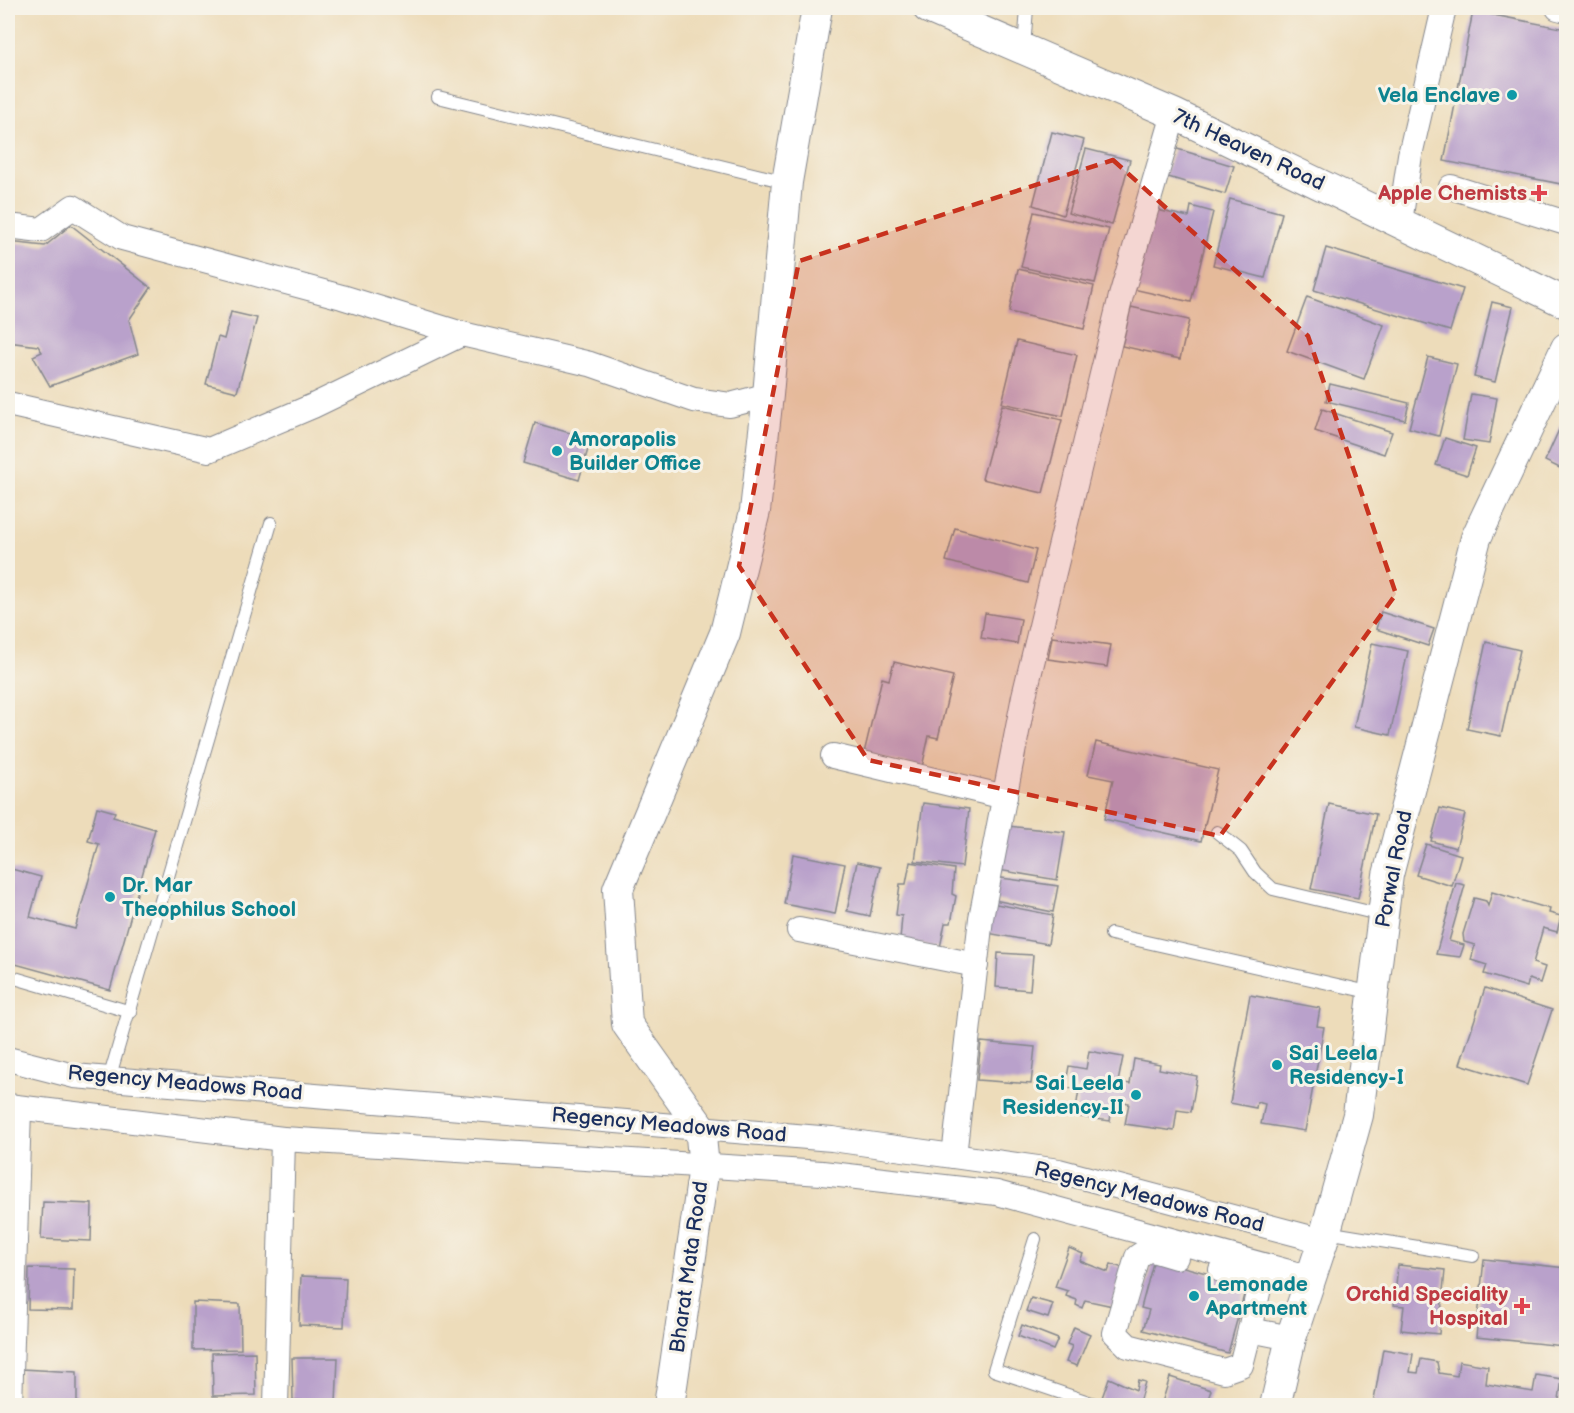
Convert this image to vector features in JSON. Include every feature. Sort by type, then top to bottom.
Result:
[{"type":"street","points":[[700,1127],[627,1024],[618,889],[724,633],[755,511],[787,182],[817,8]]},
{"type":"street","name":"7th Heaven Road","points":[[928,8],[1174,114],[1566,303]]},
{"type":"street","points":[[1400,222],[1410,155],[1444,8]]},
{"type":"street","points":[[1558,8],[1566,10]]},
{"type":"street","points":[[954,1156],[981,918],[1024,696],[1087,425],[1120,296],[1174,114]]},
{"type":"street","points":[[1451,187],[1566,223]]},
{"type":"street","points":[[8,226],[41,230],[73,207],[122,238],[342,297],[462,334],[590,364],[694,400],[730,405],[768,395]]},
{"type":"street","points":[[8,404],[209,450],[313,406],[462,334]]},
{"type":"street","name":"Porwal Road","points":[[1275,1406],[1291,1338],[1324,1236],[1358,1115],[1388,875],[1476,538],[1566,348]]},
{"type":"street","points":[[833,756],[1005,797]]},
{"type":"street","points":[[799,930],[976,965]]},
{"type":"street","name":"Regency Meadows Road","points":[[8,1059],[75,1076],[832,1139],[1059,1170],[1324,1236]]},
{"type":"street","points":[[10,1406],[13,1108],[283,1139],[822,1173],[997,1193],[1311,1278]]},
{"type":"street","name":"Bharat Mata Road","points":[[669,1406],[704,1167],[700,1127]]},
{"type":"street","points":[[276,1406],[283,1139]]},
{"type":"street","points":[[1149,1249],[1251,1279],[1259,1288],[1250,1330],[1241,1365],[1224,1371],[1128,1346],[1115,1333],[1137,1257],[1149,1249]]},
{"type":"street","points":[[1250,1330],[1291,1338]]},
{"type":"lane","points":[[1024,49],[1027,8]]},
{"type":"lane","points":[[438,98],[787,182]]},
{"type":"lane","points":[[110,1078],[271,523]]},
{"type":"lane","points":[[1217,832],[1241,851],[1255,872],[1273,889],[1383,916]]},
{"type":"lane","points":[[1111,934],[1373,993]]},
{"type":"lane","points":[[8,976],[130,1012]]},
{"type":"lane","points":[[1324,1236],[1473,1256]]},
{"type":"lane","points":[[1035,1239],[994,1370],[1100,1406]]},
{"type":"highlighted area","points":[[1113,160],[1308,336],[1396,594],[1220,836],[868,760],[739,566],[799,261]]},
{"type":"building","name":"Vela Enclave","points":[[1473,11],[1566,29],[1566,185],[1444,161]]},
{"type":"building","points":[[1052,132],[1084,140],[1063,215],[1033,205]]},
{"type":"building","points":[[1174,148],[1234,166],[1225,194],[1165,176]]},
{"type":"building","points":[[1086,149],[1130,160],[1112,225],[1068,213]]},
{"type":"building","points":[[1230,199],[1282,213],[1265,278],[1213,265]]},
{"type":"building","points":[[1191,206],[1213,212],[1191,302],[1133,289],[1152,209],[1189,217]]},
{"type":"building","points":[[1034,212],[1109,229],[1095,283],[1021,267]]},
{"type":"building","points":[[71,225],[151,288],[129,320],[138,354],[50,386],[33,356],[42,352],[38,346],[8,342],[8,242],[45,246]]},
{"type":"building","points":[[1326,248],[1463,289],[1450,331],[1314,290]]},
{"type":"building","points":[[1018,269],[1094,286],[1084,329],[1009,312]]},
{"type":"building","points":[[1307,297],[1384,325],[1364,379],[1287,351]]},
{"type":"building","points":[[1492,302],[1513,307],[1495,382],[1474,377]]},
{"type":"building","points":[[1131,307],[1189,320],[1180,359],[1122,346]]},
{"type":"building","points":[[231,312],[257,318],[237,392],[206,384],[218,337],[224,339]]},
{"type":"building","points":[[1017,341],[1077,355],[1063,416],[1002,403]]},
{"type":"building","points":[[1428,357],[1457,364],[1439,436],[1409,428]]},
{"type":"building","points":[[1330,384],[1409,403],[1405,420],[1326,401]]},
{"type":"building","points":[[1471,394],[1497,398],[1489,444],[1463,440]]},
{"type":"building","points":[[1002,405],[1062,420],[1043,493],[982,479]]},
{"type":"building","points":[[1322,409],[1392,432],[1384,454],[1315,431]]},
{"type":"building","points":[[1566,414],[1566,471],[1545,461]]},
{"type":"building","name":"Amorapolis Builder Office","points":[[535,423],[591,439],[579,480],[523,463]]},
{"type":"building","points":[[1445,438],[1476,448],[1467,475],[1436,465]]},
{"type":"building","points":[[955,528],[1036,550],[1028,583],[946,561]]},
{"type":"building","points":[[1381,612],[1434,629],[1428,646],[1376,629]]},
{"type":"building","points":[[985,613],[1021,619],[1017,644],[981,638]]},
{"type":"building","points":[[1052,637],[1111,645],[1107,667],[1048,659]]},
{"type":"building","points":[[1486,642],[1520,650],[1501,736],[1467,729]]},
{"type":"building","points":[[1372,643],[1408,651],[1390,735],[1354,727]]},
{"type":"building","points":[[894,662],[953,676],[938,738],[929,736],[922,767],[864,753],[882,678],[889,680]]},
{"type":"building","points":[[1096,742],[1218,770],[1201,841],[1104,819],[1113,780],[1088,775]]},
{"type":"building","points":[[923,803],[969,809],[962,867],[915,861]]},
{"type":"building","points":[[1329,804],[1376,814],[1358,898],[1311,889]]},
{"type":"building","name":"Dr. Mar Theophilus School","points":[[97,807],[115,812],[113,817],[155,829],[110,990],[8,962],[8,868],[41,877],[30,917],[75,929],[99,844],[88,841]]},
{"type":"building","points":[[1440,808],[1465,814],[1456,848],[1431,841]]},
{"type":"building","points":[[1007,826],[1065,832],[1057,880],[998,870]]},
{"type":"building","points":[[1426,844],[1461,855],[1452,886],[1416,875]]},
{"type":"building","points":[[793,854],[845,864],[835,914],[784,904]]},
{"type":"building","points":[[857,862],[880,867],[870,916],[847,911]]},
{"type":"building","points":[[910,862],[954,869],[952,894],[956,896],[951,923],[945,923],[940,948],[900,941],[902,916],[896,915],[900,884],[906,884]]},
{"type":"building","points":[[994,877],[1058,886],[1053,912],[989,899]]},
{"type":"building","points":[[1456,883],[1465,885],[1449,941],[1464,945],[1460,957],[1436,954]]},
{"type":"building","points":[[1492,892],[1550,909],[1549,913],[1561,916],[1557,932],[1543,928],[1533,963],[1545,967],[1540,983],[1529,979],[1527,987],[1484,974],[1487,965],[1471,960],[1475,945],[1464,942],[1463,934],[1474,898],[1486,901],[1488,906]]},
{"type":"building","points":[[991,903],[1053,915],[1048,944],[987,933]]},
{"type":"building","points":[[998,953],[1033,955],[1030,990],[996,987]]},
{"type":"building","points":[[1485,988],[1552,1010],[1527,1085],[1460,1064]]},
{"type":"building","name":"Sai Leela Residency-I","points":[[1250,995],[1320,1008],[1317,1026],[1324,1027],[1305,1131],[1261,1124],[1265,1104],[1257,1102],[1256,1108],[1230,1103]]},
{"type":"building","points":[[981,1042],[1035,1047],[1031,1084],[977,1080]]},
{"type":"building","name":"Sai Leela Residency-II","points":[[1089,1051],[1123,1057],[1118,1082],[1130,1084],[1134,1059],[1160,1064],[1159,1069],[1197,1076],[1191,1112],[1177,1110],[1174,1131],[1125,1124],[1129,1103],[1113,1100],[1110,1121],[1075,1116],[1079,1089],[1065,1088],[1069,1066],[1086,1069]]},
{"type":"building","points":[[43,1202],[92,1204],[91,1241],[41,1239]]},
{"type":"building","points":[[1069,1248],[1083,1254],[1080,1261],[1108,1272],[1111,1264],[1123,1268],[1113,1306],[1085,1300],[1082,1308],[1076,1305],[1077,1300],[1066,1296],[1068,1291],[1055,1287]]},
{"type":"building","name":"Lemonade Apartment","points":[[1154,1259],[1247,1284],[1228,1353],[1143,1330],[1149,1310],[1141,1308]]},
{"type":"building","points":[[1484,1259],[1566,1268],[1564,1346],[1476,1337]]},
{"type":"building","points":[[1398,1265],[1445,1270],[1439,1334],[1401,1330],[1404,1306],[1394,1305]]},
{"type":"building","points":[[29,1268],[74,1269],[73,1310],[28,1309]]},
{"type":"building","points":[[301,1276],[346,1278],[344,1327],[299,1325]]},
{"type":"building","points":[[1031,1298],[1053,1304],[1048,1318],[1026,1311]]},
{"type":"building","points":[[193,1302],[240,1304],[241,1349],[193,1350]]},
{"type":"building","points":[[1022,1325],[1058,1339],[1053,1350],[1018,1336]]},
{"type":"building","points":[[1074,1327],[1090,1334],[1077,1366],[1066,1362],[1072,1346],[1067,1344]]},
{"type":"building","points":[[1383,1349],[1413,1354],[1410,1372],[1418,1373],[1421,1359],[1437,1362],[1439,1373],[1457,1376],[1459,1361],[1488,1366],[1486,1384],[1533,1392],[1536,1375],[1562,1379],[1558,1406],[1373,1406]]},
{"type":"building","points":[[255,1352],[256,1395],[213,1396],[212,1353]]},
{"type":"building","points":[[292,1358],[338,1358],[336,1403],[293,1400]]},
{"type":"building","points":[[21,1369],[77,1372],[77,1406],[21,1406]]},
{"type":"building","points":[[1170,1377],[1211,1390],[1206,1406],[1161,1406]]},
{"type":"building","points":[[1109,1378],[1136,1390],[1138,1380],[1145,1382],[1138,1406],[1099,1406]]},
{"type":"place","name":"Vela Enclave","points":[[1512,95]]},
{"type":"place","name":"Apple Chemists","points":[[1539,193]]},
{"type":"place","name":"Amorapolis Builder Office","points":[[557,451]]},
{"type":"place","name":"Dr. Mar Theophilus School","points":[[110,897]]},
{"type":"place","name":"Sai Leela Residency-I","points":[[1277,1065]]},
{"type":"place","name":"Sai Leela Residency-II","points":[[1136,1095]]},
{"type":"place","name":"Lemonade Apartment","points":[[1194,1296]]},
{"type":"place","name":"Orchid Speciality Hospital","points":[[1522,1306]]}]
